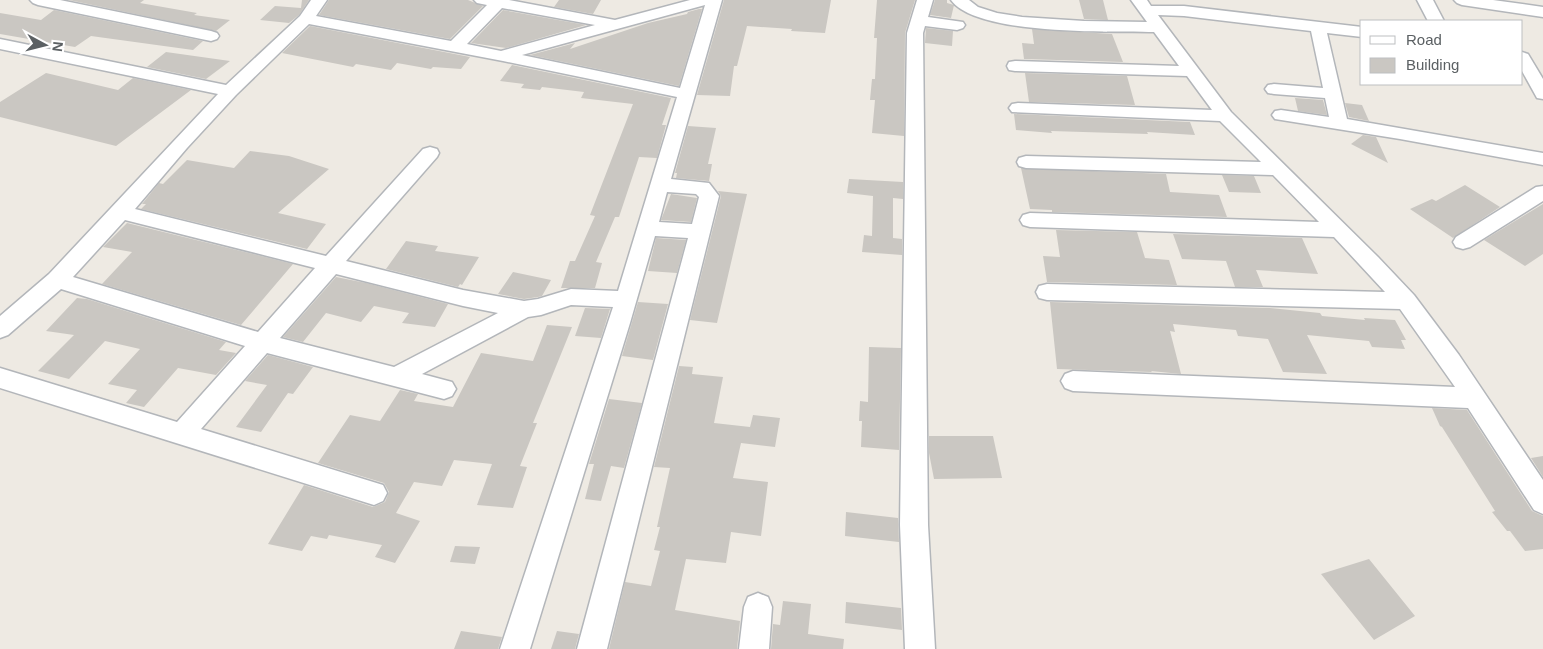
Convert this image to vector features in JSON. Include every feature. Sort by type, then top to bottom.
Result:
[{"type":"street","points":[[38,0],[211,36]]},
{"type":"street","points":[[0,329],[57,280],[122,212],[180,144],[230,91],[306,19],[320,0]]},
{"type":"street","points":[[482,0],[500,1],[617,24]]},
{"type":"street","points":[[503,56],[706,0]]},
{"type":"street","points":[[515,649],[625,299],[714,0]]},
{"type":"street","points":[[959,0],[965,7],[973,10],[1022,21],[1069,26],[1152,12],[1184,11],[1360,32]]},
{"type":"street","points":[[1425,0],[1435,20]]},
{"type":"street","points":[[1462,0],[1543,12]]},
{"type":"street","points":[[456,46],[500,1]]},
{"type":"street","points":[[920,649],[914,525],[912,296],[915,44],[922,10],[957,25]]},
{"type":"street","points":[[1152,12],[1225,116],[1336,230],[1371,262],[1406,301],[1451,362],[1543,502]]},
{"type":"street","points":[[306,19],[456,46],[686,94]]},
{"type":"street","points":[[1318,26],[1339,124]]},
{"type":"street","points":[[0,44],[230,91]]},
{"type":"street","points":[[1523,57],[1543,60]]},
{"type":"street","points":[[1523,59],[1543,94]]},
{"type":"street","points":[[1015,66],[1192,71]]},
{"type":"street","points":[[1274,90],[1332,94]]},
{"type":"street","points":[[1018,108],[1225,116]]},
{"type":"street","points":[[1281,115],[1543,159]]},
{"type":"street","points":[[181,434],[430,153]]},
{"type":"street","points":[[1026,162],[1277,170]]},
{"type":"street","points":[[592,649],[709,196],[702,188],[659,185]]},
{"type":"street","points":[[1463,242],[1543,192]]},
{"type":"street","points":[[122,212],[463,298],[524,309],[541,307],[571,297],[625,299]]},
{"type":"street","points":[[1030,220],[1336,230]]},
{"type":"street","points":[[646,228],[700,232]]},
{"type":"street","points":[[57,280],[261,342],[444,389]]},
{"type":"street","points":[[1046,292],[1406,301]]},
{"type":"street","points":[[395,377],[524,309]]},
{"type":"street","points":[[0,378],[374,492]]},
{"type":"street","points":[[1073,381],[1474,398]]},
{"type":"street","points":[[754,649],[758,607]]},
{"type":"building","points":[[69,0],[144,0],[140,3],[197,13],[194,15],[230,20],[216,31]]},
{"type":"building","points":[[302,0],[309,0],[299,15],[289,23],[260,20],[275,6],[301,8]]},
{"type":"building","points":[[329,0],[468,0],[483,6],[450,39],[319,15]]},
{"type":"building","points":[[559,0],[601,0],[593,14],[554,7]]},
{"type":"building","points":[[724,0],[831,0],[825,33],[747,26],[737,66],[734,66],[730,96],[697,95]]},
{"type":"building","points":[[877,0],[915,0],[905,33],[904,136],[872,133],[875,100],[870,100],[872,79],[875,79],[877,38],[874,38]]},
{"type":"building","points":[[935,0],[947,0],[947,3],[954,5],[951,18],[930,15]]},
{"type":"building","points":[[1079,0],[1103,0],[1108,20],[1084,19]]},
{"type":"building","points":[[702,9],[679,86],[530,55],[575,43],[570,49],[648,23],[687,14]]},
{"type":"building","points":[[54,10],[203,41],[193,50],[91,36],[75,47],[0,34],[0,13],[41,20]]},
{"type":"building","points":[[503,10],[586,25],[506,48],[471,43]]},
{"type":"building","points":[[310,26],[470,57],[461,69],[433,67],[431,69],[397,63],[391,70],[356,64],[353,67],[282,53]]},
{"type":"building","points":[[926,28],[953,31],[952,46],[925,43]]},
{"type":"building","points":[[1032,29],[1112,34],[1123,62],[1024,59],[1022,43],[1034,44]]},
{"type":"building","points":[[166,52],[230,61],[206,79],[147,67]]},
{"type":"building","points":[[512,65],[671,98],[662,125],[666,125],[657,158],[639,157],[619,217],[615,217],[596,262],[602,263],[595,288],[561,288],[570,261],[575,261],[595,216],[590,215],[633,104],[581,98],[584,92],[542,87],[540,90],[521,88],[524,84],[500,81]]},
{"type":"building","points":[[46,73],[118,90],[133,78],[191,90],[116,146],[0,117],[0,102]]},
{"type":"building","points":[[1025,73],[1127,76],[1135,105],[1029,102]]},
{"type":"building","points":[[1295,98],[1323,100],[1327,115],[1298,111]]},
{"type":"building","points":[[1345,103],[1362,105],[1369,121],[1349,117]]},
{"type":"building","points":[[1014,114],[1190,122],[1195,135],[1147,132],[1148,134],[1051,131],[1052,133],[1016,130]]},
{"type":"building","points":[[688,126],[716,128],[708,164],[712,164],[709,181],[676,178],[677,173],[675,173]]},
{"type":"building","points":[[1363,135],[1376,137],[1388,163],[1351,144]]},
{"type":"building","points":[[250,151],[289,156],[329,169],[278,213],[326,224],[307,249],[141,209],[146,204],[142,204],[159,183],[163,184],[187,160],[234,168]]},
{"type":"building","points":[[1021,168],[1166,174],[1170,192],[1219,195],[1227,217],[1052,212],[1052,210],[1030,209]]},
{"type":"building","points":[[1222,175],[1254,176],[1261,193],[1229,192]]},
{"type":"building","points":[[849,179],[903,182],[903,199],[893,198],[893,238],[902,239],[902,255],[862,252],[864,235],[872,236],[873,196],[847,193]]},
{"type":"building","points":[[1465,185],[1500,207],[1453,238],[1410,209],[1432,199],[1436,201]]},
{"type":"building","points":[[718,191],[747,194],[717,323],[690,320],[721,196]]},
{"type":"building","points":[[671,194],[697,198],[691,222],[661,220]]},
{"type":"building","points":[[1543,204],[1543,254],[1525,266],[1484,240]]},
{"type":"building","points":[[127,223],[293,264],[241,325],[102,284],[132,252],[103,247]]},
{"type":"building","points":[[1056,230],[1137,232],[1145,258],[1169,260],[1177,285],[1047,282],[1043,256],[1060,257]]},
{"type":"building","points":[[1173,234],[1302,238],[1318,274],[1256,270],[1263,287],[1235,287],[1226,261],[1182,259]]},
{"type":"building","points":[[656,238],[686,240],[677,273],[648,271]]},
{"type":"building","points":[[406,241],[438,246],[435,251],[479,257],[462,285],[460,284],[458,287],[386,269]]},
{"type":"building","points":[[513,272],[551,280],[542,296],[524,299],[498,294]]},
{"type":"building","points":[[336,277],[448,304],[435,327],[402,323],[409,313],[374,306],[361,322],[326,313],[303,342],[283,337]]},
{"type":"building","points":[[77,298],[87,299],[226,342],[219,350],[236,353],[216,375],[178,368],[144,407],[126,403],[137,390],[108,384],[140,349],[105,341],[69,379],[38,371],[74,335],[46,331]]},
{"type":"building","points":[[638,302],[668,304],[653,360],[622,356]]},
{"type":"building","points":[[1050,302],[1270,308],[1320,313],[1322,316],[1365,320],[1364,318],[1395,320],[1406,340],[1401,340],[1405,349],[1372,347],[1369,341],[1307,335],[1327,374],[1283,372],[1268,339],[1238,336],[1236,330],[1173,324],[1175,332],[1170,331],[1181,374],[1151,371],[1057,369]]},
{"type":"building","points":[[585,308],[610,309],[601,338],[575,336]]},
{"type":"building","points":[[547,325],[572,327],[533,423],[537,423],[520,466],[527,467],[513,508],[477,505],[492,464],[454,460],[442,486],[414,482],[396,513],[420,521],[395,563],[375,557],[382,545],[329,535],[327,539],[311,536],[302,551],[268,544],[304,485],[373,507],[385,502],[389,492],[384,483],[318,463],[350,415],[380,421],[400,390],[418,394],[414,401],[453,407],[481,353],[533,361]]},
{"type":"building","points":[[869,347],[901,348],[899,450],[861,447],[862,421],[859,421],[860,401],[868,402]]},
{"type":"building","points":[[268,355],[313,367],[293,394],[288,393],[261,432],[236,427],[267,385],[245,381]]},
{"type":"building","points":[[679,366],[693,367],[692,374],[723,377],[714,423],[750,427],[753,415],[780,418],[775,447],[741,443],[733,478],[768,482],[761,536],[731,532],[726,563],[686,559],[675,610],[740,621],[737,649],[609,649],[625,582],[651,586],[660,551],[654,550],[670,468],[654,467]]},
{"type":"building","points":[[609,399],[642,403],[624,468],[611,466],[601,501],[585,499],[594,464],[589,464]]},
{"type":"building","points":[[1432,408],[1467,410],[1532,511],[1543,516],[1543,549],[1525,551],[1492,512],[1495,511],[1440,426]]},
{"type":"building","points":[[929,436],[993,436],[1002,478],[934,479],[929,453]]},
{"type":"building","points":[[1543,456],[1543,477],[1531,458]]},
{"type":"building","points":[[846,512],[898,518],[899,542],[845,536]]},
{"type":"building","points":[[455,546],[480,547],[475,564],[450,562]]},
{"type":"building","points":[[1369,559],[1415,616],[1374,640],[1321,574]]},
{"type":"building","points":[[783,601],[811,604],[808,634],[844,639],[843,649],[771,649],[773,624],[780,625]]},
{"type":"building","points":[[846,602],[901,608],[902,630],[845,623]]},
{"type":"building","points":[[461,631],[502,637],[498,649],[454,649]]},
{"type":"building","points":[[557,631],[579,634],[575,649],[551,649]]}]
